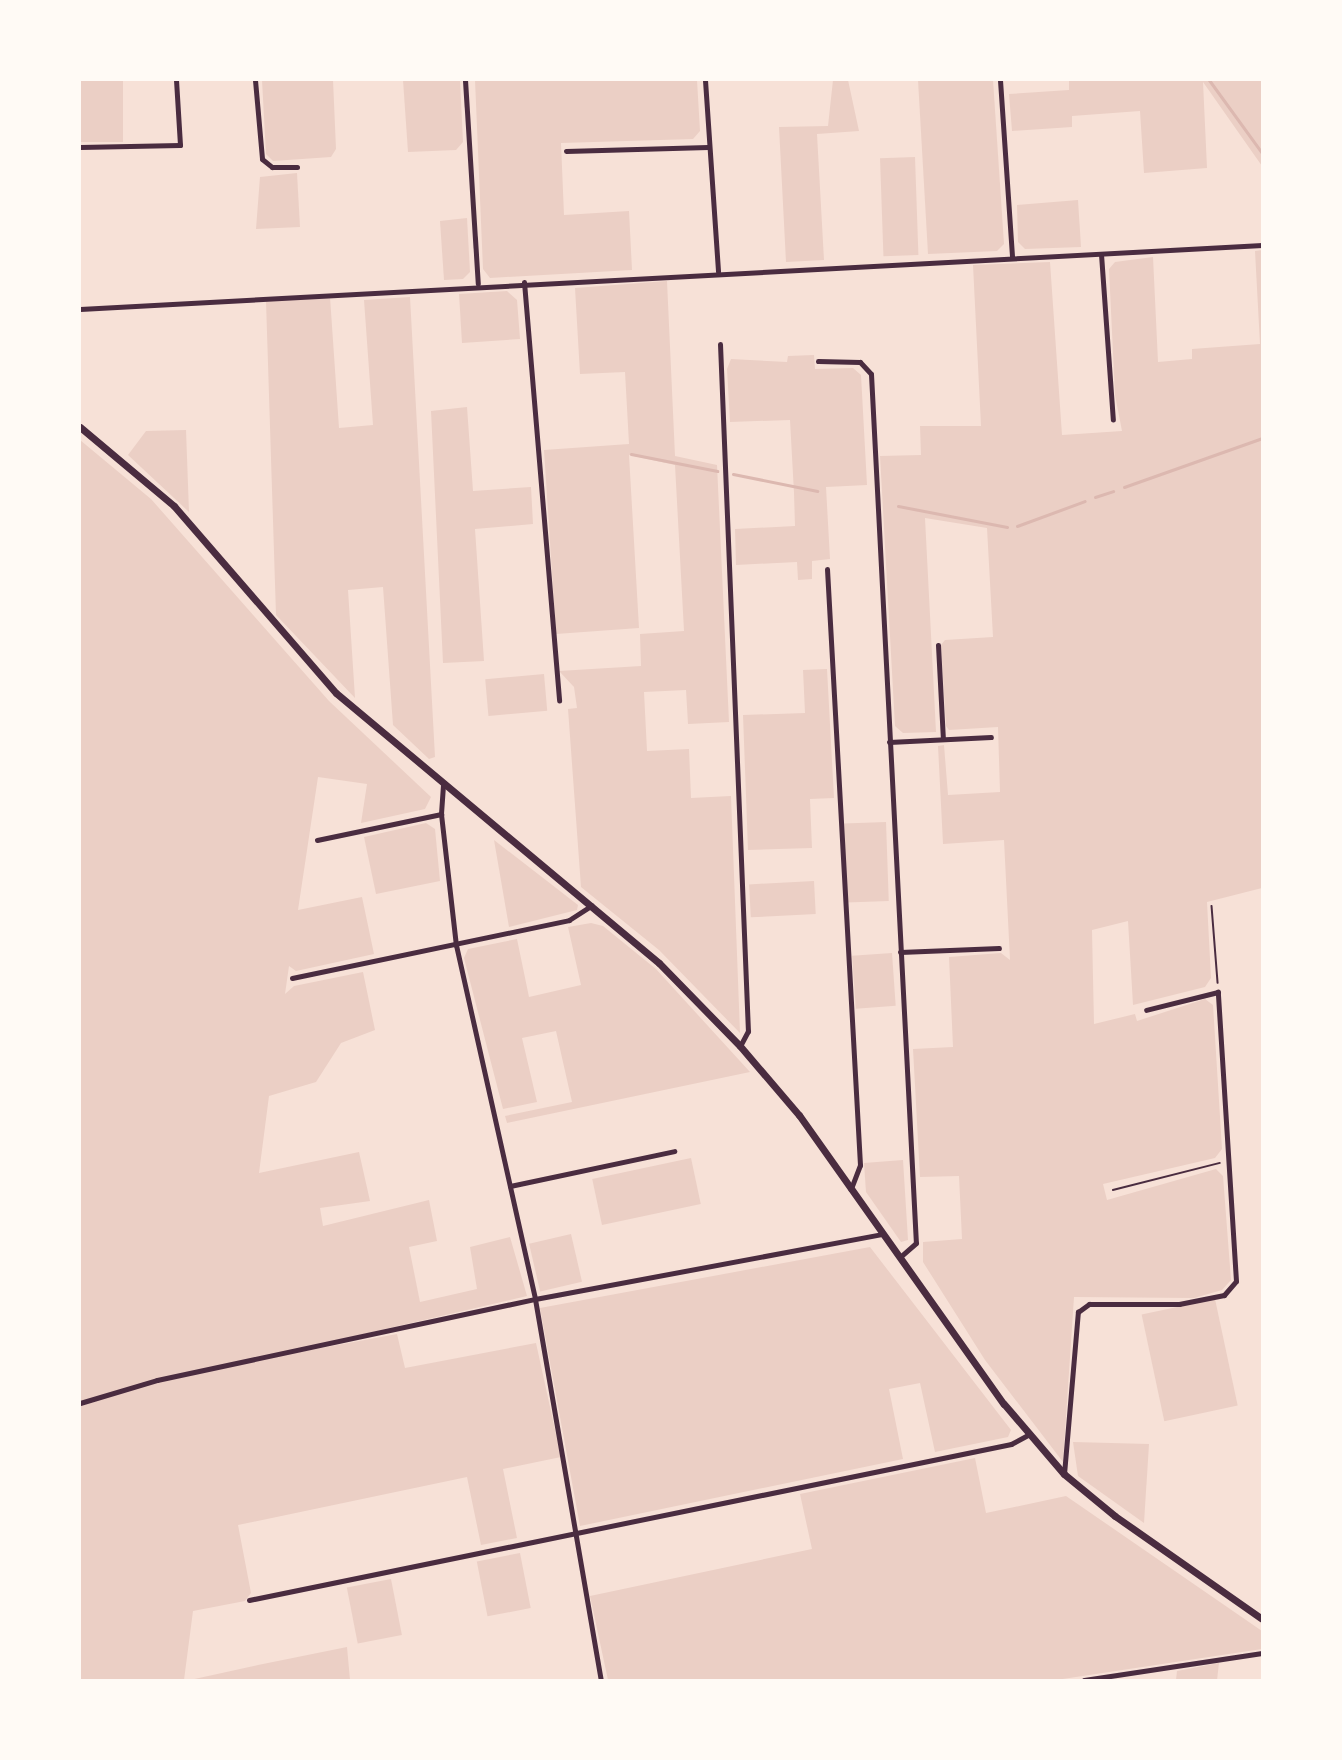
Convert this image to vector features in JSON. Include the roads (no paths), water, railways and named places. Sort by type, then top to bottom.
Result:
[{"type":"street","points":[[80,147],[180,145],[176,80]]},
{"type":"street","points":[[255,80],[262,159],[272,167],[297,167]]},
{"type":"street","points":[[465,80],[478,284]]},
{"type":"street","points":[[705,80],[718,272]]},
{"type":"street","points":[[1000,80],[1012,258]]},
{"type":"street","points":[[566,151],[708,147]]},
{"type":"street","points":[[80,309],[478,284],[1263,245]]},
{"type":"street","points":[[1101,254],[1113,420]]},
{"type":"street","points":[[524,282],[559,701]]},
{"type":"street","points":[[720,344],[748,1031],[740,1046]]},
{"type":"street","points":[[818,361],[860,362],[871,374],[916,1243],[900,1257]]},
{"type":"street","points":[[80,427],[174,506],[324,681],[444,785],[592,905],[659,963],[740,1046],[784,1096],[1028,1435],[1064,1474],[1115,1516],[1263,1619]]},
{"type":"street","points":[[827,570],[860,1165],[851,1189]]},
{"type":"street","points":[[938,645],[943,739]]},
{"type":"street","points":[[889,742],[992,736]]},
{"type":"street","points":[[444,785],[441,814],[456,945],[535,1299],[567,1471],[572,1532],[601,1680]]},
{"type":"street","points":[[317,840],[441,814]]},
{"type":"street","points":[[292,978],[569,920],[592,905]]},
{"type":"street","points":[[900,952],[999,948]]},
{"type":"street","points":[[1064,1474],[1078,1312],[1089,1304],[1179,1304],[1224,1295],[1234,1286],[1218,992],[1146,1010]]},
{"type":"street","points":[[510,1186],[674,1151]]},
{"type":"street","points":[[80,1403],[157,1380],[535,1299],[883,1234]]},
{"type":"street","points":[[249,1600],[572,1532],[993,1448],[1028,1435]]},
{"type":"street","points":[[1084,1680],[1263,1653]]},
{"type":"waterway","points":[[1209,80],[1262,153]]},
{"type":"waterway","points":[[1124,487],[1262,438]]},
{"type":"waterway","points":[[631,454],[717,471]]},
{"type":"waterway","points":[[733,474],[817,491]]},
{"type":"waterway","points":[[1095,497],[1113,491]]},
{"type":"waterway","points":[[1017,526],[1085,501]]},
{"type":"waterway","points":[[898,506],[1007,527]]}]
